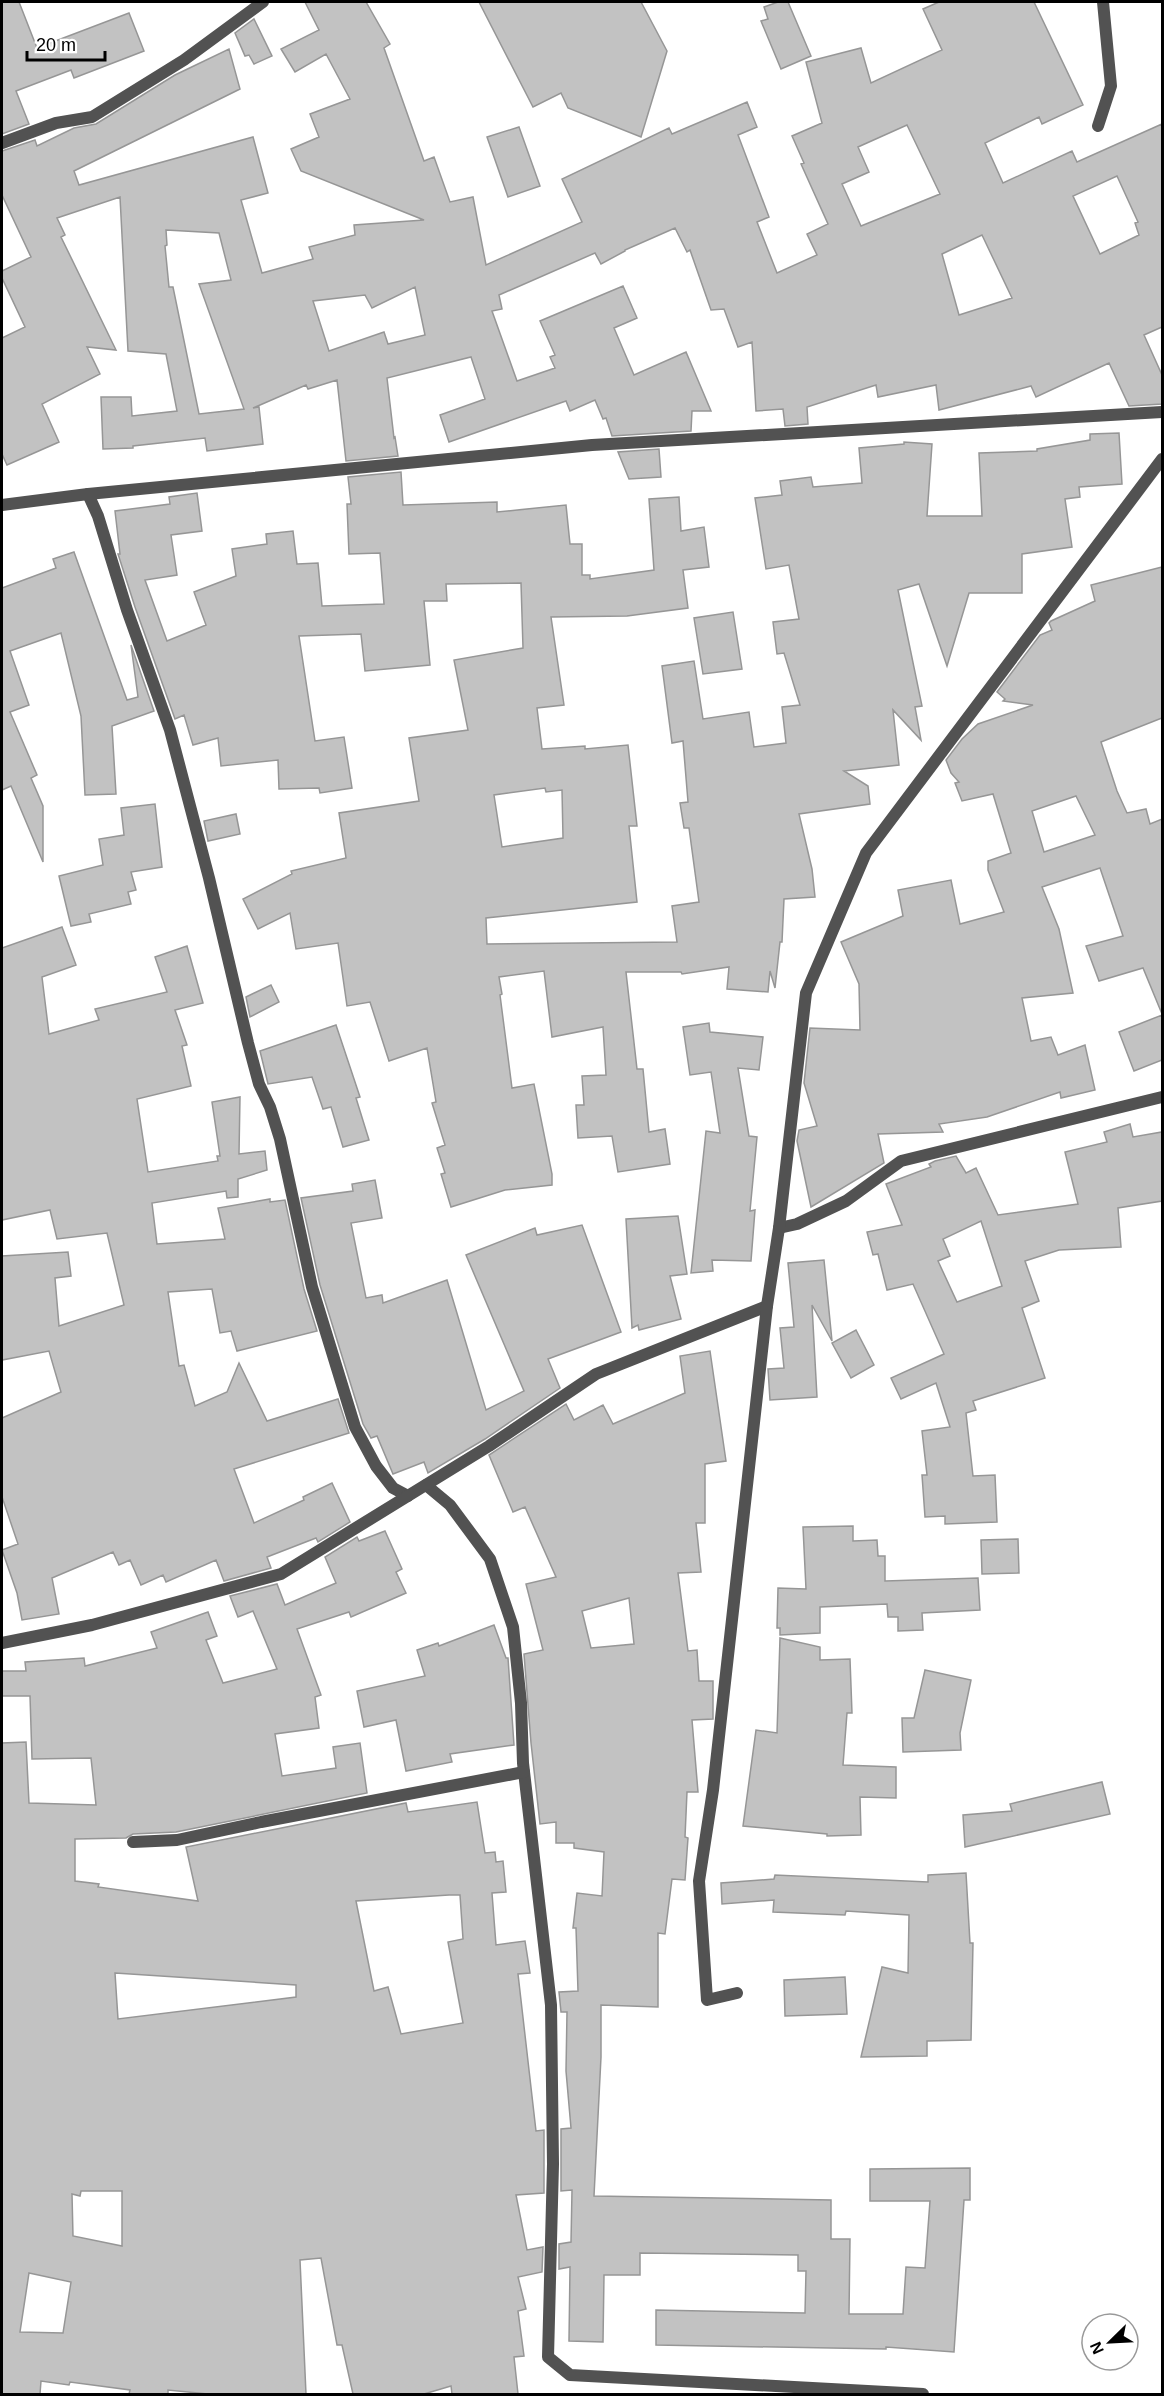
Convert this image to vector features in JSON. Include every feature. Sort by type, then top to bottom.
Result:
[{"type":"street","points":[[2,143],[56,123],[92,117],[184,60],[263,2]]},
{"type":"street","points":[[1098,126],[1111,86],[1103,2]]},
{"type":"street","points":[[2,505],[88,494],[592,445],[1162,412]]},
{"type":"street","points":[[737,1994],[707,2000],[699,1881],[715,1779],[767,1306],[779,1228],[806,993],[866,853],[1162,459]]},
{"type":"street","points":[[88,494],[98,516],[127,610],[170,730],[254,1063],[280,1139],[312,1287],[355,1427],[376,1466],[393,1488],[408,1496]]},
{"type":"street","points":[[779,1228],[797,1224],[846,1201],[901,1161],[1162,1097]]},
{"type":"street","points":[[2,1643],[92,1624],[281,1575],[489,1446],[596,1374],[767,1306]]},
{"type":"street","points":[[426,1485],[450,1505],[490,1559],[513,1628],[521,1703],[524,1772],[550,2005],[553,2164],[548,2357],[570,2375],[923,2394]]},
{"type":"street","points":[[133,1842],[177,1840],[524,1772]]},
{"type":"building","points":[[2,2],[19,2],[37,48],[129,13],[144,51],[74,78],[71,70],[16,91],[29,124],[2,134]]},
{"type":"building","points":[[305,2],[366,2],[390,44],[384,48],[424,161],[434,157],[450,202],[473,197],[486,265],[582,222],[562,179],[669,128],[672,134],[747,102],[757,127],[738,135],[769,217],[757,222],[777,273],[817,255],[807,234],[828,224],[801,164],[804,163],[792,136],[822,123],[806,62],[861,48],[871,83],[942,50],[923,9],[939,2],[1034,2],[1083,105],[1042,124],[1039,117],[985,143],[1003,183],[1072,151],[1077,162],[1162,124],[1162,327],[1144,335],[1162,375],[1162,404],[1129,406],[1109,363],[1036,397],[1031,386],[939,410],[936,385],[878,397],[876,385],[807,407],[808,424],[785,426],[783,409],[756,411],[752,342],[738,347],[724,309],[711,310],[690,250],[687,252],[675,228],[625,250],[601,264],[595,253],[499,295],[502,309],[492,311],[517,381],[555,368],[550,357],[555,355],[540,321],[623,286],[637,318],[614,328],[634,375],[686,352],[711,411],[692,411],[691,431],[612,436],[606,418],[603,419],[595,400],[570,411],[566,401],[449,442],[440,415],[485,399],[471,357],[387,378],[398,456],[346,461],[337,380],[308,389],[306,385],[253,408],[259,407],[263,444],[207,451],[205,438],[133,446],[133,448],[103,449],[101,397],[131,397],[132,416],[177,411],[166,354],[128,351],[120,197],[57,218],[65,235],[61,237],[116,350],[87,347],[100,374],[42,404],[59,442],[7,465],[2,454],[2,338],[25,327],[2,278],[2,271],[31,257],[2,195],[2,151],[35,140],[37,146],[74,128],[96,124],[175,75],[229,49],[240,89],[74,171],[79,185],[253,137],[268,193],[241,200],[262,273],[313,259],[309,247],[355,235],[354,225],[424,220],[301,171],[291,149],[319,137],[310,114],[350,99],[326,54],[295,72],[281,49],[319,30]],"holes":[[[907,125],[940,194],[861,226],[842,184],[869,172],[858,147]],[[1117,176],[1138,222],[1135,223],[1139,235],[1100,254],[1073,196]],[[166,230],[219,233],[231,280],[199,284],[244,409],[199,414],[173,287],[169,287],[165,246],[167,245]],[[982,235],[1012,298],[959,315],[942,254]],[[415,287],[425,335],[388,344],[384,332],[329,351],[313,301],[365,295],[372,308]]]},
{"type":"building","points":[[479,2],[641,2],[667,51],[641,137],[568,108],[561,93],[533,107]]},
{"type":"building","points":[[778,2],[788,2],[811,56],[781,69],[761,21],[768,19],[764,7]]},
{"type":"building","points":[[254,19],[272,56],[254,64],[249,55],[245,56],[235,33]]},
{"type":"building","points":[[519,127],[540,186],[508,197],[487,137]]},
{"type":"building","points":[[1119,433],[1122,484],[1079,487],[1080,497],[1065,499],[1072,547],[1022,554],[1022,593],[969,593],[947,666],[919,584],[898,590],[922,706],[915,707],[921,740],[893,710],[899,765],[844,771],[868,786],[870,804],[799,814],[812,869],[815,897],[784,899],[782,942],[780,942],[775,988],[770,971],[768,992],[727,989],[729,967],[682,974],[681,972],[626,972],[637,1069],[643,1069],[649,1132],[665,1129],[670,1164],[618,1172],[612,1136],[578,1138],[576,1105],[584,1105],[582,1076],[606,1075],[603,1027],[552,1037],[544,971],[499,977],[512,1088],[534,1084],[552,1174],[552,1185],[505,1190],[451,1207],[441,1174],[445,1173],[437,1148],[445,1145],[432,1103],[436,1102],[427,1048],[389,1061],[370,1002],[347,1006],[338,943],[296,949],[290,913],[258,929],[243,899],[292,874],[291,871],[346,858],[339,813],[419,801],[409,738],[468,730],[454,660],[523,648],[521,583],[446,584],[447,601],[424,601],[430,665],[365,671],[361,634],[299,636],[315,741],[344,737],[352,788],[320,793],[319,788],[279,789],[278,760],[221,766],[218,738],[193,745],[184,715],[175,719],[118,554],[120,554],[115,511],[170,504],[169,497],[197,493],[202,531],[171,535],[177,575],[145,580],[167,641],[206,625],[194,592],[236,576],[232,549],[267,544],[266,534],[293,531],[297,564],[318,563],[322,606],[384,604],[380,553],[349,554],[347,504],[351,504],[348,477],[401,472],[403,505],[497,502],[497,512],[566,505],[570,544],[582,544],[582,575],[590,575],[590,579],[654,570],[649,499],[679,497],[681,531],[704,527],[709,567],[683,570],[688,608],[627,616],[551,617],[564,705],[537,708],[542,749],[585,746],[585,749],[628,745],[637,826],[629,826],[637,902],[486,918],[487,944],[677,942],[672,906],[699,902],[689,828],[684,828],[680,803],[688,802],[683,741],[672,743],[662,666],[694,661],[703,719],[749,712],[754,747],[786,743],[782,707],[800,705],[784,653],[777,654],[773,622],[799,619],[789,565],[766,569],[755,498],[782,495],[780,481],[811,477],[813,487],[862,483],[859,448],[904,444],[904,442],[932,444],[927,516],[982,516],[979,453],[1037,451],[1037,449],[1090,440],[1090,434]],"holes":[[[545,788],[546,792],[562,790],[563,838],[502,847],[494,795]]]},
{"type":"building","points":[[659,449],[661,477],[629,479],[618,452]]},
{"type":"building","points":[[74,552],[127,700],[138,697],[131,645],[154,711],[112,726],[116,794],[85,795],[81,716],[61,633],[10,651],[29,705],[10,712],[37,775],[31,778],[43,806],[43,862],[11,786],[2,790],[2,588],[56,568],[53,559]]},
{"type":"building","points":[[1162,567],[1162,718],[1101,742],[1117,791],[1127,813],[1146,809],[1150,824],[1162,819],[1162,1014],[1143,968],[1099,981],[1086,946],[1123,936],[1100,868],[1042,887],[1059,929],[1073,993],[1022,998],[1031,1041],[1051,1037],[1058,1055],[1085,1045],[1095,1090],[1061,1098],[1060,1092],[987,1117],[939,1124],[943,1132],[878,1134],[884,1163],[811,1207],[797,1141],[799,1130],[817,1126],[804,1083],[810,1028],[860,1030],[859,984],[841,942],[903,916],[898,890],[951,880],[960,924],[1004,912],[988,870],[988,861],[1011,853],[993,794],[962,801],[955,783],[959,782],[951,773],[946,760],[962,739],[978,724],[1033,705],[1003,701],[1005,699],[997,692],[1040,635],[1052,630],[1049,623],[1051,621],[1095,601],[1091,585]],"holes":[[[1076,796],[1095,835],[1044,852],[1032,811]]]},
{"type":"building","points":[[733,612],[742,669],[703,674],[694,618]]},
{"type":"building","points":[[155,804],[162,867],[131,872],[136,890],[128,892],[131,904],[89,914],[91,922],[71,926],[59,876],[103,865],[99,839],[124,835],[121,808]]},
{"type":"building","points":[[236,814],[240,834],[208,841],[204,821]]},
{"type":"building","points":[[62,927],[76,965],[42,977],[49,1034],[99,1020],[95,1009],[167,992],[155,957],[187,946],[203,1003],[175,1010],[187,1045],[182,1046],[191,1086],[137,1099],[148,1172],[218,1161],[217,1156],[220,1156],[212,1102],[240,1097],[239,1154],[265,1151],[267,1170],[238,1179],[238,1197],[227,1198],[226,1191],[152,1203],[157,1244],[225,1239],[218,1208],[270,1199],[270,1202],[285,1200],[304,1289],[317,1331],[237,1351],[231,1331],[220,1333],[212,1289],[168,1292],[179,1366],[184,1365],[195,1406],[227,1392],[239,1363],[267,1421],[338,1399],[349,1433],[234,1469],[254,1523],[304,1500],[303,1497],[332,1483],[350,1522],[318,1542],[316,1538],[267,1557],[271,1568],[224,1581],[216,1560],[166,1582],[163,1575],[141,1585],[130,1560],[119,1565],[113,1552],[52,1578],[59,1614],[22,1620],[17,1593],[2,1550],[18,1544],[2,1497],[2,1418],[61,1392],[49,1351],[2,1360],[2,1256],[68,1252],[71,1276],[55,1278],[59,1326],[124,1305],[107,1233],[57,1239],[50,1210],[2,1220],[2,948]]},
{"type":"building","points":[[271,985],[279,1002],[250,1017],[246,997]]},
{"type":"building","points":[[1162,1015],[1162,1060],[1134,1071],[1119,1032]]},
{"type":"building","points":[[709,1023],[710,1032],[763,1037],[759,1070],[738,1068],[749,1136],[757,1137],[750,1211],[755,1210],[751,1261],[712,1260],[713,1271],[691,1273],[706,1131],[720,1133],[711,1072],[690,1075],[683,1027]]},
{"type":"building","points":[[336,1025],[360,1097],[356,1098],[369,1140],[343,1147],[331,1107],[323,1109],[312,1077],[268,1084],[260,1051]]},
{"type":"building","points":[[1130,1124],[1133,1137],[1162,1132],[1162,1201],[1118,1208],[1121,1247],[1059,1250],[1025,1261],[1039,1301],[1022,1308],[1045,1378],[973,1401],[976,1410],[966,1413],[973,1476],[995,1475],[997,1522],[945,1524],[945,1516],[925,1517],[922,1475],[927,1475],[922,1431],[950,1427],[936,1383],[901,1399],[891,1378],[944,1354],[913,1284],[887,1290],[878,1254],[873,1255],[867,1232],[902,1225],[886,1184],[931,1167],[929,1164],[935,1161],[956,1156],[966,1173],[976,1168],[998,1215],[1078,1204],[1065,1152],[1107,1142],[1104,1132]],"holes":[[[981,1221],[1002,1286],[957,1302],[938,1261],[950,1256],[943,1239]]]},
{"type":"building","points":[[375,1180],[382,1218],[351,1223],[366,1298],[382,1295],[383,1303],[447,1280],[486,1410],[524,1391],[466,1255],[535,1228],[537,1235],[582,1225],[621,1332],[548,1359],[560,1388],[485,1439],[428,1473],[424,1462],[393,1474],[377,1436],[371,1438],[363,1424],[320,1285],[301,1198],[353,1191],[352,1184]]},
{"type":"building","points":[[678,1216],[687,1274],[670,1276],[681,1319],[639,1330],[638,1325],[632,1328],[626,1219]]},
{"type":"building","points":[[824,1260],[832,1341],[812,1305],[817,1397],[770,1400],[768,1369],[784,1368],[780,1328],[794,1327],[788,1263]]},
{"type":"building","points":[[856,1330],[874,1365],[851,1378],[832,1343]]},
{"type":"building","points":[[710,1351],[726,1461],[705,1464],[705,1523],[696,1523],[701,1572],[678,1573],[688,1651],[697,1650],[699,1681],[713,1681],[713,1719],[692,1720],[698,1792],[687,1792],[685,1837],[688,1838],[685,1880],[672,1879],[665,1934],[658,1933],[658,2007],[601,2005],[601,2057],[594,2196],[831,2200],[831,2239],[850,2239],[849,2314],[903,2314],[906,2267],[925,2268],[930,2201],[870,2201],[870,2169],[970,2168],[970,2200],[964,2200],[954,2352],[886,2347],[886,2349],[656,2345],[656,2310],[805,2313],[806,2271],[798,2271],[798,2255],[640,2253],[640,2275],[604,2275],[603,2342],[569,2341],[570,2267],[559,2269],[559,2244],[571,2242],[572,2190],[561,2191],[561,2129],[571,2128],[566,2071],[567,2012],[561,2012],[559,1992],[578,1991],[576,1928],[573,1928],[577,1893],[602,1896],[604,1852],[574,1848],[574,1843],[556,1843],[556,1822],[540,1824],[524,1654],[543,1650],[526,1584],[556,1577],[525,1507],[513,1512],[489,1455],[566,1404],[574,1420],[603,1405],[613,1424],[685,1393],[680,1356]],"holes":[[[629,1598],[634,1644],[591,1648],[582,1611]]]},
{"type":"building","points":[[853,1526],[853,1541],[877,1540],[878,1556],[885,1556],[885,1581],[978,1578],[980,1610],[922,1613],[923,1630],[898,1631],[898,1617],[888,1617],[887,1604],[820,1607],[820,1633],[780,1635],[780,1628],[777,1628],[778,1588],[806,1589],[803,1527]]},
{"type":"building","points":[[385,1531],[402,1569],[396,1572],[406,1593],[351,1617],[349,1612],[297,1629],[321,1695],[315,1697],[319,1728],[275,1734],[282,1776],[336,1768],[333,1747],[360,1743],[367,1793],[176,1832],[133,1834],[126,1838],[75,1839],[75,1881],[99,1884],[98,1887],[198,1901],[186,1847],[406,1803],[408,1812],[477,1802],[485,1853],[495,1852],[496,1862],[503,1861],[506,1892],[492,1893],[496,1945],[525,1941],[530,1973],[518,1974],[536,2131],[544,2130],[544,2193],[516,2195],[527,2250],[543,2247],[542,2272],[518,2277],[526,2309],[518,2311],[524,2356],[514,2357],[518,2394],[452,2394],[451,2386],[424,2394],[353,2394],[342,2345],[337,2345],[321,2258],[300,2260],[306,2394],[208,2394],[168,2390],[168,2394],[129,2394],[130,2390],[70,2382],[69,2385],[41,2381],[40,2394],[2,2394],[2,1743],[26,1742],[29,1803],[96,1805],[91,1758],[32,1759],[30,1696],[2,1696],[2,1671],[26,1671],[25,1662],[84,1658],[85,1666],[157,1648],[151,1632],[208,1612],[217,1636],[206,1640],[223,1683],[277,1669],[253,1611],[238,1617],[230,1596],[277,1584],[285,1605],[336,1583],[325,1557],[357,1537],[359,1541]],"holes":[[[460,1895],[463,1939],[448,1942],[463,2023],[401,2034],[388,1987],[374,1991],[356,1901]],[[115,1973],[296,1985],[296,1997],[118,2019]],[[81,2191],[122,2191],[122,2246],[73,2236],[72,2194],[80,2196]],[[29,2273],[71,2282],[63,2333],[20,2332]]]},
{"type":"building","points":[[1018,1539],[1019,1573],[982,1574],[981,1540]]},
{"type":"building","points":[[494,1625],[506,1658],[508,1658],[514,1745],[450,1754],[452,1762],[406,1771],[396,1720],[364,1727],[357,1691],[425,1676],[417,1650],[438,1643],[439,1646]]},
{"type":"building","points":[[780,1638],[820,1647],[820,1660],[850,1659],[852,1713],[847,1713],[843,1765],[896,1767],[896,1798],[860,1797],[861,1835],[827,1836],[827,1834],[743,1826],[756,1730],[777,1733]]},
{"type":"building","points":[[925,1670],[971,1680],[960,1733],[961,1750],[903,1752],[902,1718],[914,1718]]},
{"type":"building","points":[[1102,1782],[1110,1814],[965,1847],[963,1815],[1012,1811],[1010,1804]]},
{"type":"building","points":[[966,1873],[970,1943],[973,1943],[971,2040],[927,2041],[927,2056],[861,2057],[882,1967],[908,1973],[909,1915],[846,1911],[845,1915],[773,1912],[774,1900],[722,1904],[721,1883],[774,1879],[775,1875],[928,1882],[928,1875]]},
{"type":"building","points":[[845,1977],[847,2014],[785,2016],[784,1980]]}]
